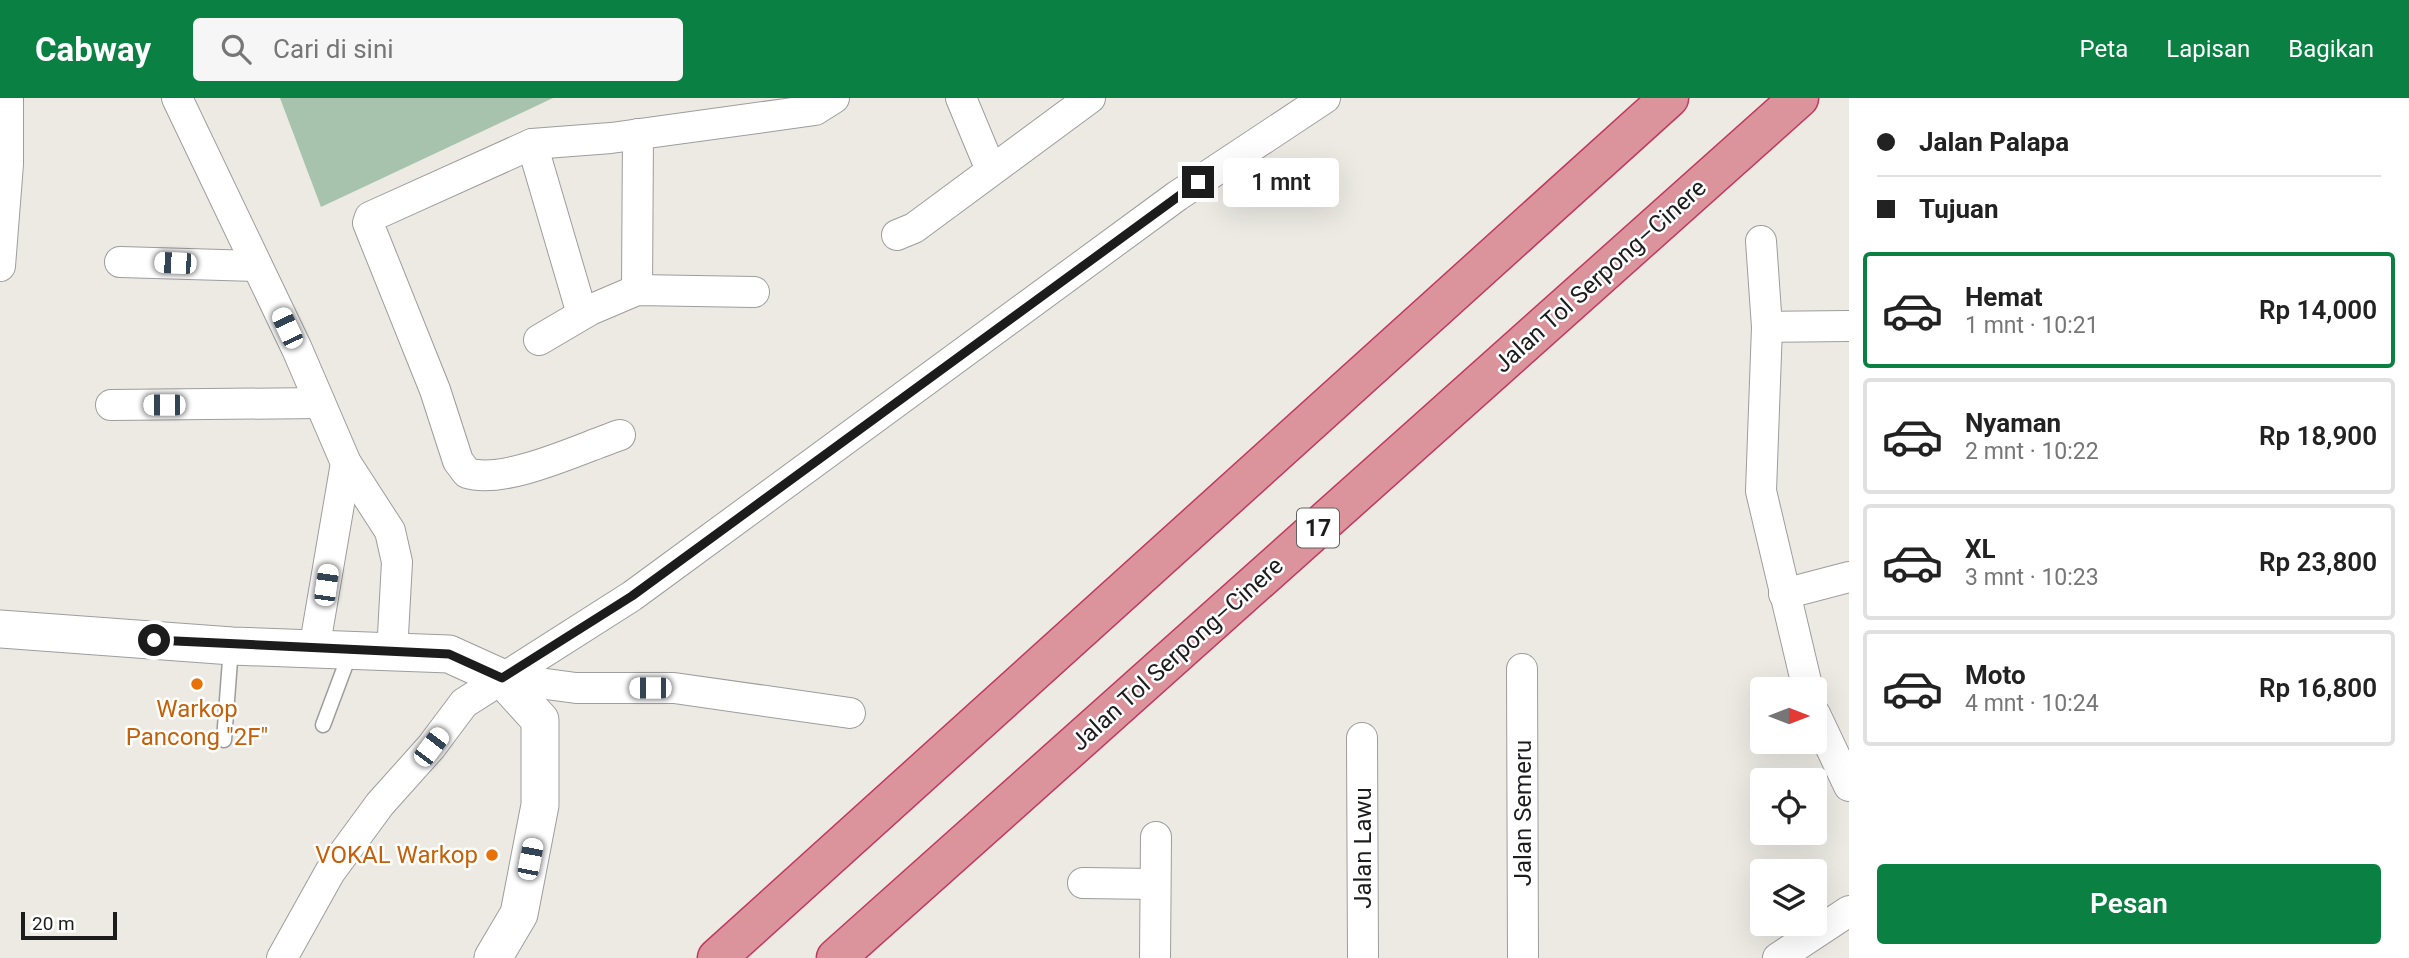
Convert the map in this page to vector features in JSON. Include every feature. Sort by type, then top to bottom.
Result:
[{"type":"highway","points":[[717,958],[1669,98]]},
{"type":"highway","name":"Jalan Tol Serpong–Cinere","points":[[836,958],[1799,98]]},
{"type":"street","points":[[0,266],[8,98]]},
{"type":"street","points":[[177,98],[346,463],[390,531],[395,546],[396,608],[392,653]]},
{"type":"street","points":[[961,98],[991,170]]},
{"type":"street","points":[[897,236],[914,228],[1090,98]]},
{"type":"street","points":[[282,958],[330,872],[380,804],[431,747],[464,703],[632,596],[1177,196],[1325,98]]},
{"type":"street","points":[[620,435],[528,467],[491,476],[467,473],[458,461],[435,390],[368,223],[374,213],[532,144],[638,134],[821,102]]},
{"type":"street","points":[[637,290],[638,134]]},
{"type":"street","points":[[532,144],[582,314]]},
{"type":"street","points":[[1761,241],[1767,327],[1761,491],[1805,677]]},
{"type":"street","points":[[120,261],[257,266]]},
{"type":"street","points":[[539,340],[582,314],[637,290],[754,292]]},
{"type":"street","points":[[1767,327],[1849,326]]},
{"type":"street","points":[[111,405],[320,403]]},
{"type":"street","points":[[314,650],[346,463]]},
{"type":"street","points":[[336,515],[376,511]]},
{"type":"street","points":[[1784,594],[1849,577]]},
{"type":"street","points":[[0,629],[232,646],[449,654],[502,678],[576,688],[674,688],[850,713]]},
{"type":"street","name":"Jalan Semeru","points":[[1522,669],[1523,958]]},
{"type":"street","points":[[493,958],[519,914],[540,805],[540,720],[502,678]]},
{"type":"street","name":"Jalan Lawu","points":[[1362,738],[1363,958]]},
{"type":"street","points":[[1827,739],[1849,786]]},
{"type":"street","points":[[1154,958],[1156,837]]},
{"type":"street","points":[[1083,883],[1155,884]]},
{"type":"street","points":[[1777,958],[1849,911]]},
{"type":"lane","points":[[224,740],[232,646]]},
{"type":"lane","points":[[323,725],[351,652]]},
{"type":"green space","points":[[280,98],[553,98],[321,207]]},
{"type":"place","name":"Warkop Pancong \"2F\"","points":[[197,684]]},
{"type":"place","name":"VOKAL Warkop","points":[[492,855]]},
{"type":"route","points":[[154,640],[314,650],[449,654],[502,678],[632,596],[1198,182]]}]
